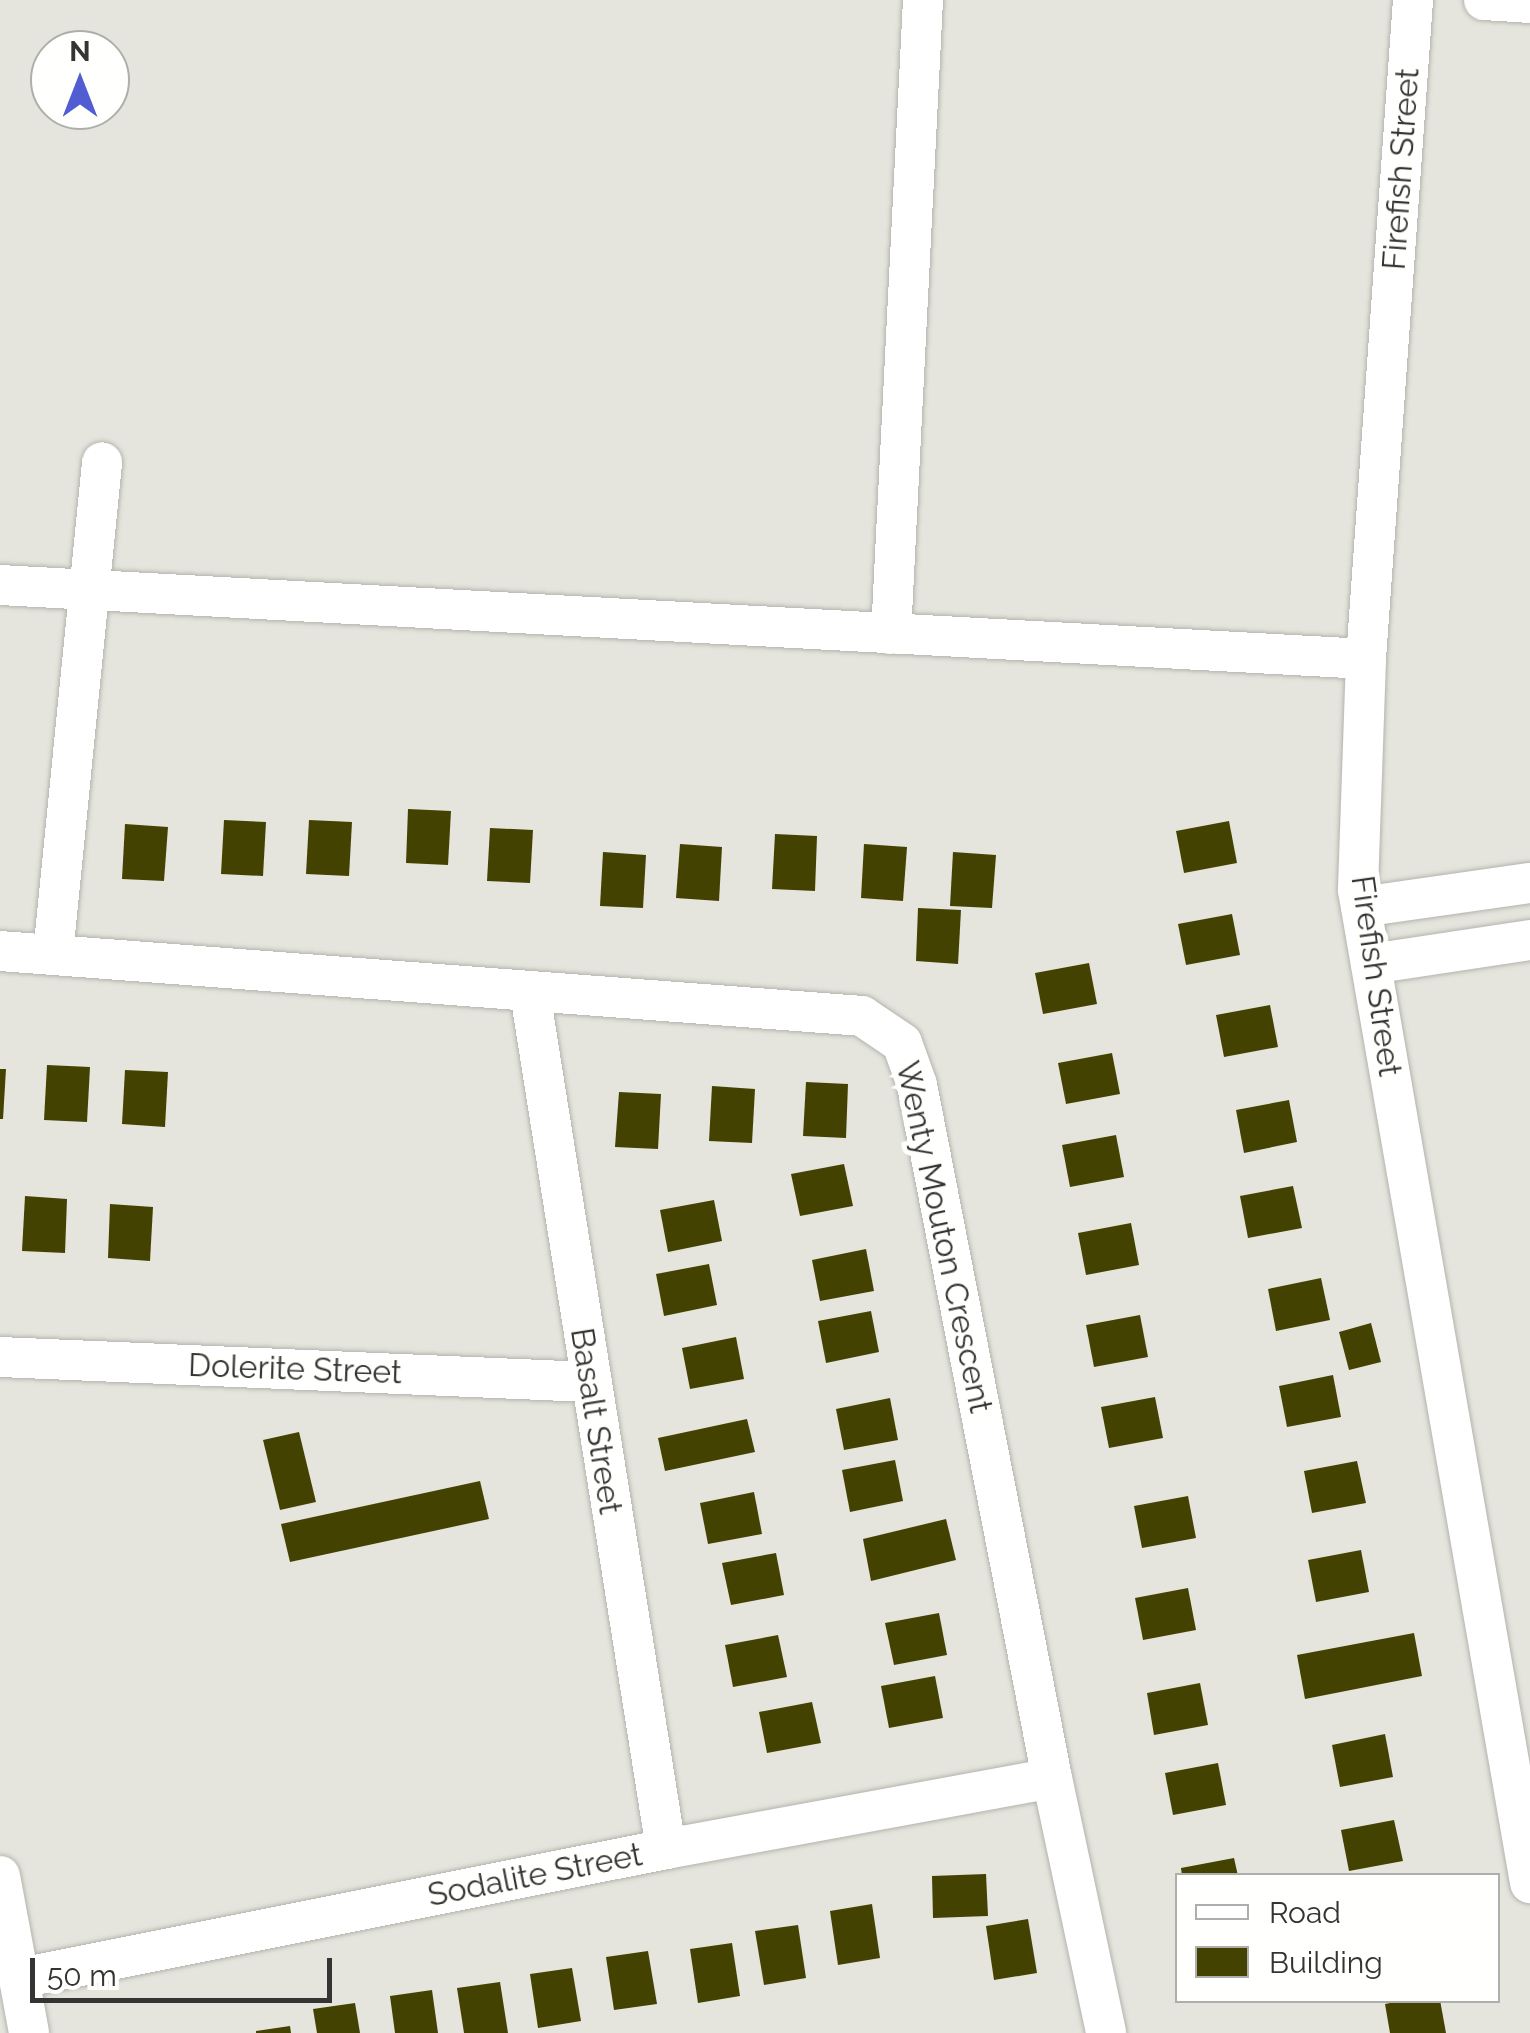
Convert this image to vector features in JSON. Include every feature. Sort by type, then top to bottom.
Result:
[{"type":"street","points":[[891,634],[923,0]]},
{"type":"street","name":"Firefish Street","points":[[1413,0],[1366,659],[1358,890],[1530,1883]]},
{"type":"street","points":[[1484,0],[1530,3]]},
{"type":"street","points":[[52,954],[102,462]]},
{"type":"street","points":[[0,585],[1366,659]]},
{"type":"street","points":[[1361,907],[1530,883]]},
{"type":"street","points":[[1370,964],[1530,940]]},
{"type":"street","name":"Wenty Mouton Crescent","points":[[0,951],[862,1016],[902,1043],[917,1085],[1052,1778],[1106,2033]]},
{"type":"street","name":"Basalt Street","points":[[530,993],[666,1848]]},
{"type":"street","name":"Dolerite Street","points":[[0,1356],[589,1382]]},
{"type":"street","name":"Sodalite Street","points":[[20,1978],[666,1848],[1052,1778]]},
{"type":"street","points":[[0,1876],[30,2033]]},
{"type":"building","points":[[408,809],[451,811],[448,865],[406,863]]},
{"type":"building","points":[[224,820],[266,822],[263,876],[221,874]]},
{"type":"building","points":[[309,820],[352,822],[349,876],[306,874]]},
{"type":"building","points":[[1229,821],[1237,863],[1184,873],[1176,831]]},
{"type":"building","points":[[125,824],[168,827],[164,881],[122,879]]},
{"type":"building","points":[[490,828],[533,830],[530,883],[487,881]]},
{"type":"building","points":[[775,834],[817,836],[815,891],[772,889]]},
{"type":"building","points":[[680,844],[722,847],[719,901],[676,898]]},
{"type":"building","points":[[864,844],[907,847],[903,901],[861,898]]},
{"type":"building","points":[[603,852],[646,855],[643,908],[600,906]]},
{"type":"building","points":[[953,852],[996,855],[992,908],[950,906]]},
{"type":"building","points":[[918,908],[961,910],[958,964],[916,961]]},
{"type":"building","points":[[1232,914],[1240,955],[1186,965],[1178,924]]},
{"type":"building","points":[[1089,963],[1097,1004],[1043,1014],[1035,973]]},
{"type":"building","points":[[1270,1005],[1278,1047],[1224,1057],[1216,1015]]},
{"type":"building","points":[[1112,1053],[1120,1094],[1066,1104],[1058,1063]]},
{"type":"building","points":[[47,1065],[90,1067],[87,1122],[44,1120]]},
{"type":"building","points":[[0,1069],[6,1069],[3,1119],[0,1119]]},
{"type":"building","points":[[125,1070],[168,1072],[165,1127],[122,1124]]},
{"type":"building","points":[[806,1082],[848,1084],[846,1138],[803,1136]]},
{"type":"building","points":[[712,1086],[755,1089],[752,1143],[709,1141]]},
{"type":"building","points":[[619,1092],[661,1094],[658,1149],[615,1147]]},
{"type":"building","points":[[1289,1100],[1297,1142],[1244,1153],[1236,1110]]},
{"type":"building","points":[[1116,1135],[1124,1177],[1070,1187],[1062,1145]]},
{"type":"building","points":[[844,1164],[853,1206],[800,1216],[791,1174]]},
{"type":"building","points":[[1293,1186],[1302,1228],[1248,1238],[1240,1196]]},
{"type":"building","points":[[25,1196],[67,1199],[65,1253],[22,1251]]},
{"type":"building","points":[[714,1200],[722,1241],[668,1252],[660,1210]]},
{"type":"building","points":[[110,1204],[153,1207],[150,1261],[108,1258]]},
{"type":"building","points":[[1131,1223],[1139,1265],[1086,1275],[1078,1233]]},
{"type":"building","points":[[866,1249],[874,1291],[820,1301],[812,1260]]},
{"type":"building","points":[[709,1264],[717,1305],[664,1316],[656,1274]]},
{"type":"building","points":[[1321,1278],[1330,1320],[1276,1331],[1268,1289]]},
{"type":"building","points":[[871,1311],[879,1352],[826,1363],[818,1321]]},
{"type":"building","points":[[1140,1315],[1148,1357],[1094,1367],[1086,1325]]},
{"type":"building","points":[[1371,1323],[1381,1362],[1349,1370],[1339,1332]]},
{"type":"building","points":[[736,1337],[744,1379],[690,1389],[682,1348]]},
{"type":"building","points":[[1333,1375],[1341,1417],[1287,1427],[1279,1386]]},
{"type":"building","points":[[1155,1397],[1163,1438],[1109,1448],[1101,1407]]},
{"type":"building","points":[[890,1398],[898,1440],[844,1450],[836,1409]]},
{"type":"building","points":[[747,1419],[755,1452],[665,1471],[658,1438]]},
{"type":"building","points":[[299,1432],[316,1502],[280,1510],[263,1440]]},
{"type":"building","points":[[895,1460],[903,1501],[850,1512],[842,1470]]},
{"type":"building","points":[[1357,1461],[1366,1503],[1312,1513],[1304,1471]]},
{"type":"building","points":[[480,1481],[489,1519],[290,1562],[281,1524]]},
{"type":"building","points":[[754,1492],[762,1534],[708,1544],[700,1503]]},
{"type":"building","points":[[1188,1496],[1196,1538],[1142,1548],[1134,1506]]},
{"type":"building","points":[[946,1519],[956,1560],[871,1581],[863,1539]]},
{"type":"building","points":[[1361,1550],[1369,1592],[1316,1602],[1308,1560]]},
{"type":"building","points":[[776,1553],[784,1595],[731,1605],[722,1563]]},
{"type":"building","points":[[1188,1588],[1196,1630],[1143,1640],[1135,1598]]},
{"type":"building","points":[[939,1613],[947,1655],[894,1665],[885,1623]]},
{"type":"building","points":[[1414,1633],[1422,1676],[1305,1699],[1297,1655]]},
{"type":"building","points":[[778,1635],[787,1677],[733,1687],[725,1645]]},
{"type":"building","points":[[935,1676],[943,1718],[889,1728],[881,1686]]},
{"type":"building","points":[[1200,1683],[1208,1725],[1154,1735],[1147,1693]]},
{"type":"building","points":[[812,1702],[821,1743],[767,1753],[759,1712]]},
{"type":"building","points":[[1385,1734],[1393,1777],[1340,1787],[1332,1745]]},
{"type":"building","points":[[1218,1763],[1226,1805],[1173,1815],[1165,1773]]},
{"type":"building","points":[[1394,1820],[1403,1861],[1349,1871],[1341,1830]]},
{"type":"building","points":[[1234,1858],[1237,1873],[1182,1873],[1181,1868]]},
{"type":"building","points":[[986,1874],[988,1916],[933,1918],[932,1876]]},
{"type":"building","points":[[872,1904],[880,1958],[838,1965],[830,1911]]},
{"type":"building","points":[[1028,1919],[1037,1973],[994,1980],[986,1926]]},
{"type":"building","points":[[798,1925],[806,1978],[764,1985],[755,1931]]},
{"type":"building","points":[[732,1943],[740,1996],[698,2003],[690,1949]]},
{"type":"building","points":[[648,1951],[657,2004],[614,2010],[606,1957]]},
{"type":"building","points":[[572,1968],[581,2021],[538,2028],[530,1974]]},
{"type":"building","points":[[500,1982],[508,2033],[464,2033],[457,1988]]},
{"type":"building","points":[[432,1990],[438,2033],[395,2033],[390,1996]]},
{"type":"building","points":[[355,2003],[360,2033],[317,2033],[313,2009]]},
{"type":"building","points":[[1441,2003],[1446,2033],[1390,2033],[1385,2004]]},
{"type":"building","points":[[290,2026],[291,2033],[256,2033],[256,2031]]}]
